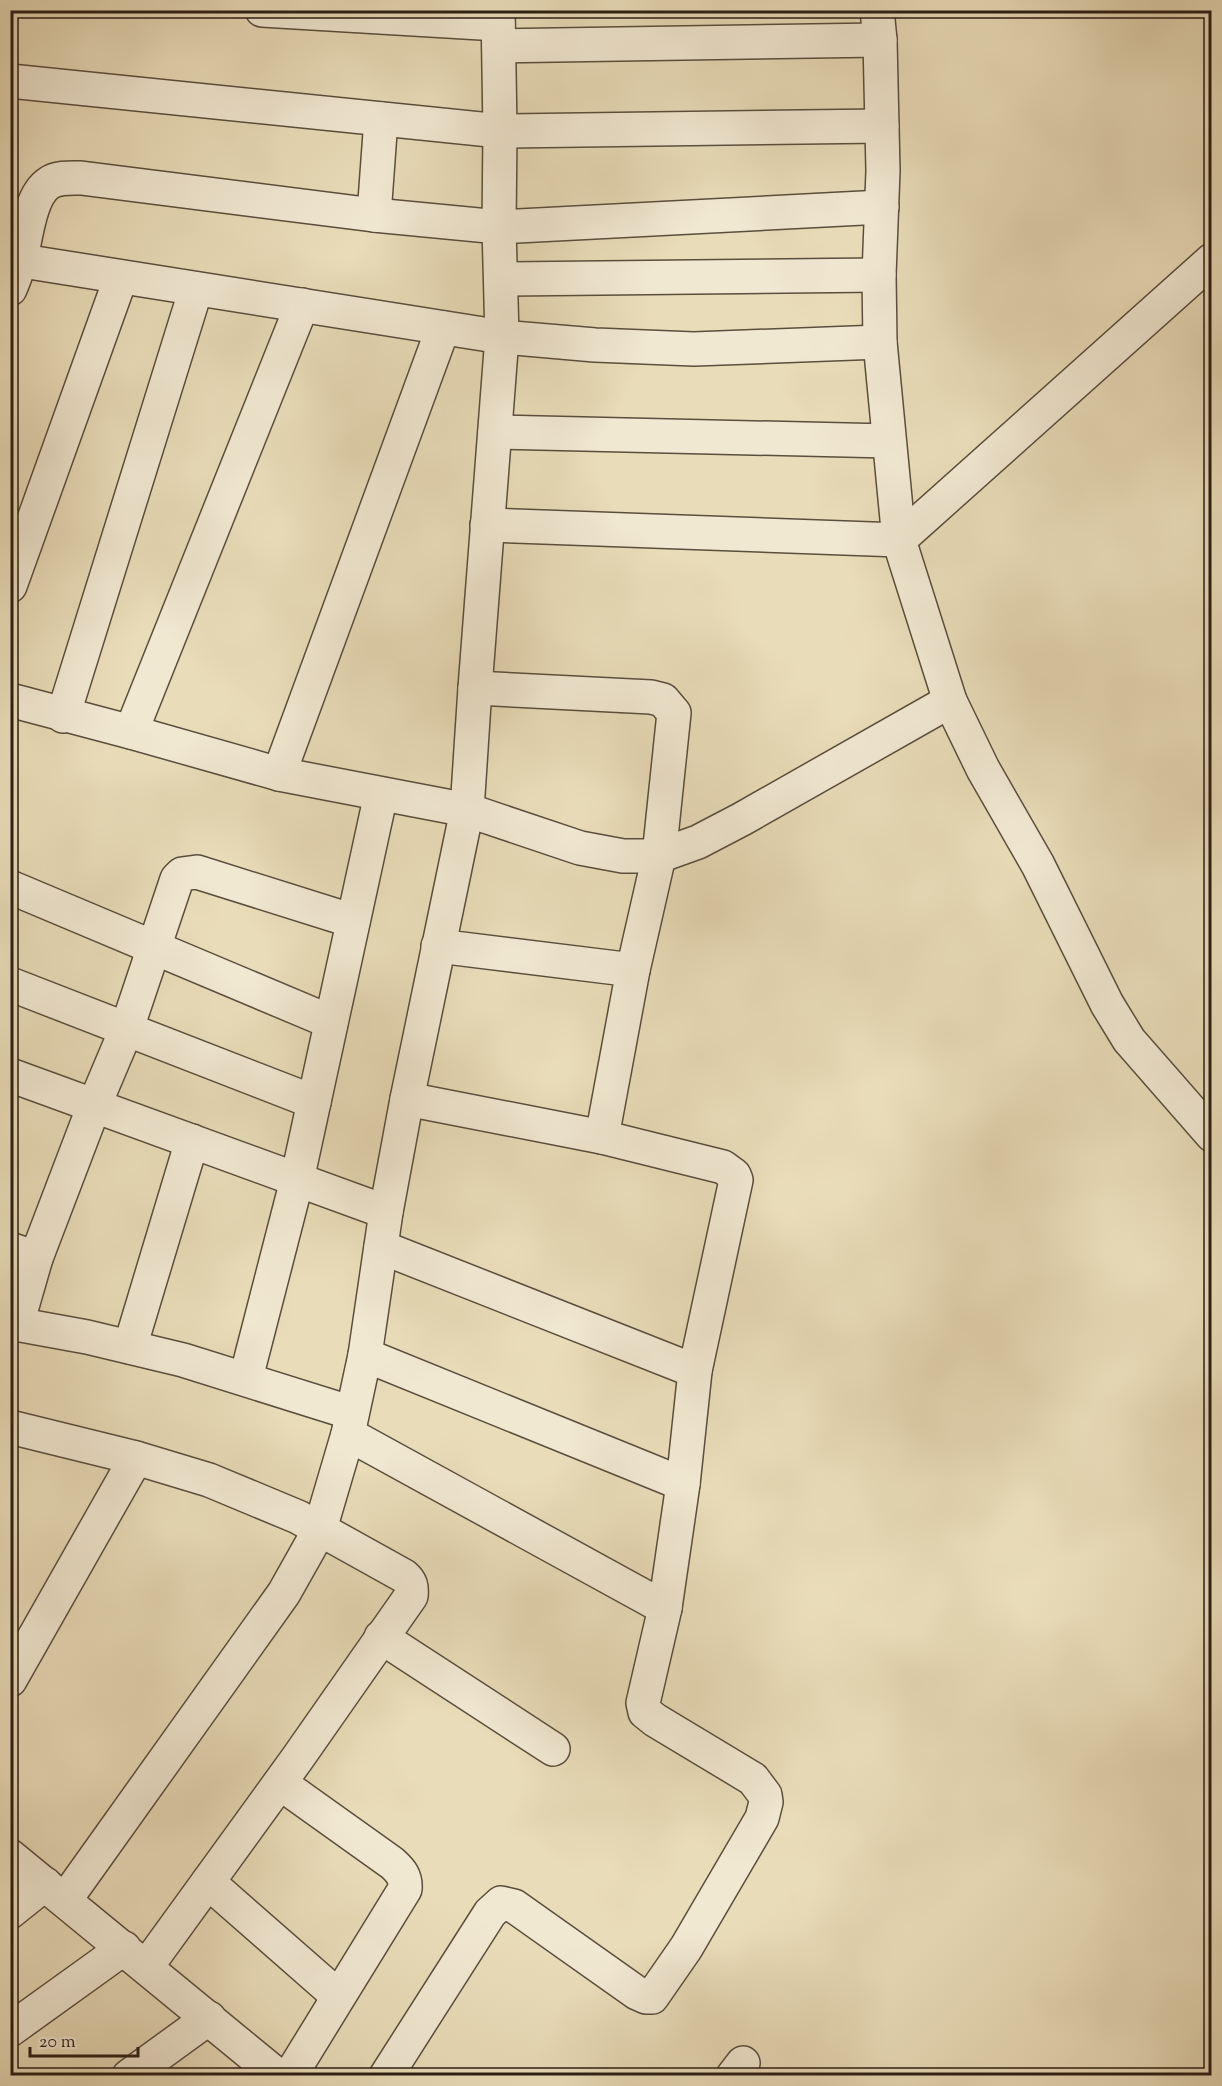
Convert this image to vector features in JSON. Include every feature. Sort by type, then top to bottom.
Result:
[{"type":"street","points":[[262,10],[498,27],[878,25],[882,126],[880,342],[899,540],[950,700],[983,769],[1038,865],[1107,1004],[1129,1040],[1212,1135]]},
{"type":"street","points":[[10,1912],[55,1892],[278,1601],[306,1557],[320,1529],[350,1423],[365,1355],[386,1212],[406,1099],[467,810],[502,337],[498,27]]},
{"type":"street","points":[[10,81],[500,131],[882,126]]},
{"type":"street","points":[[374,215],[381,119]]},
{"type":"street","points":[[880,342],[694,349],[595,345],[502,337],[122,277],[14,270],[36,198],[49,183],[59,179],[81,178],[374,215],[499,227],[882,207]]},
{"type":"street","points":[[488,525],[899,540],[1212,260]]},
{"type":"street","points":[[501,279],[879,275]]},
{"type":"street","points":[[10,586],[122,277]]},
{"type":"street","points":[[63,716],[196,289]]},
{"type":"street","points":[[131,732],[302,305]]},
{"type":"street","points":[[279,774],[443,328]]},
{"type":"street","points":[[495,432],[889,441]]},
{"type":"street","points":[[475,688],[640,697],[663,700],[674,713],[659,856],[633,970],[602,1137]]},
{"type":"street","points":[[10,700],[279,774],[467,810],[580,848],[623,856],[659,856],[698,842],[742,819],[950,700]]},
{"type":"street","points":[[246,1378],[297,1180],[381,794]]},
{"type":"street","points":[[353,921],[197,872],[182,874],[177,879],[127,1028],[94,1106],[23,1254],[14,1324],[130,1347],[246,1378],[350,1423],[665,1608]]},
{"type":"street","points":[[10,887],[332,1022]]},
{"type":"street","points":[[438,945],[633,970]]},
{"type":"street","points":[[10,984],[314,1102]]},
{"type":"street","points":[[10,1075],[386,1212]]},
{"type":"street","points":[[386,2076],[490,1913],[501,1903],[514,1906],[637,1993],[652,1997],[686,1948],[762,1818],[766,1802],[765,1795],[753,1779],[655,1720],[645,1712],[643,1703],[665,1608],[683,1484],[695,1371],[736,1180],[734,1175],[723,1167],[602,1137],[406,1099]]},
{"type":"street","points":[[130,1347],[192,1141]]},
{"type":"street","points":[[381,1247],[695,1371]]},
{"type":"street","points":[[365,1355],[683,1484]]},
{"type":"street","points":[[10,1427],[136,1458],[209,1480],[298,1517],[410,1581],[412,1588],[411,1596],[208,1882],[135,1957],[10,2030]]},
{"type":"street","points":[[10,1680],[136,1458]]},
{"type":"street","points":[[381,1637],[553,1749]]},
{"type":"street","points":[[280,1783],[392,1863],[401,1871],[405,1880],[405,1889],[290,2076]]},
{"type":"street","points":[[10,1856],[278,2076]]},
{"type":"street","points":[[208,1882],[338,1996]]},
{"type":"street","points":[[129,2076],[209,2019]]}]
